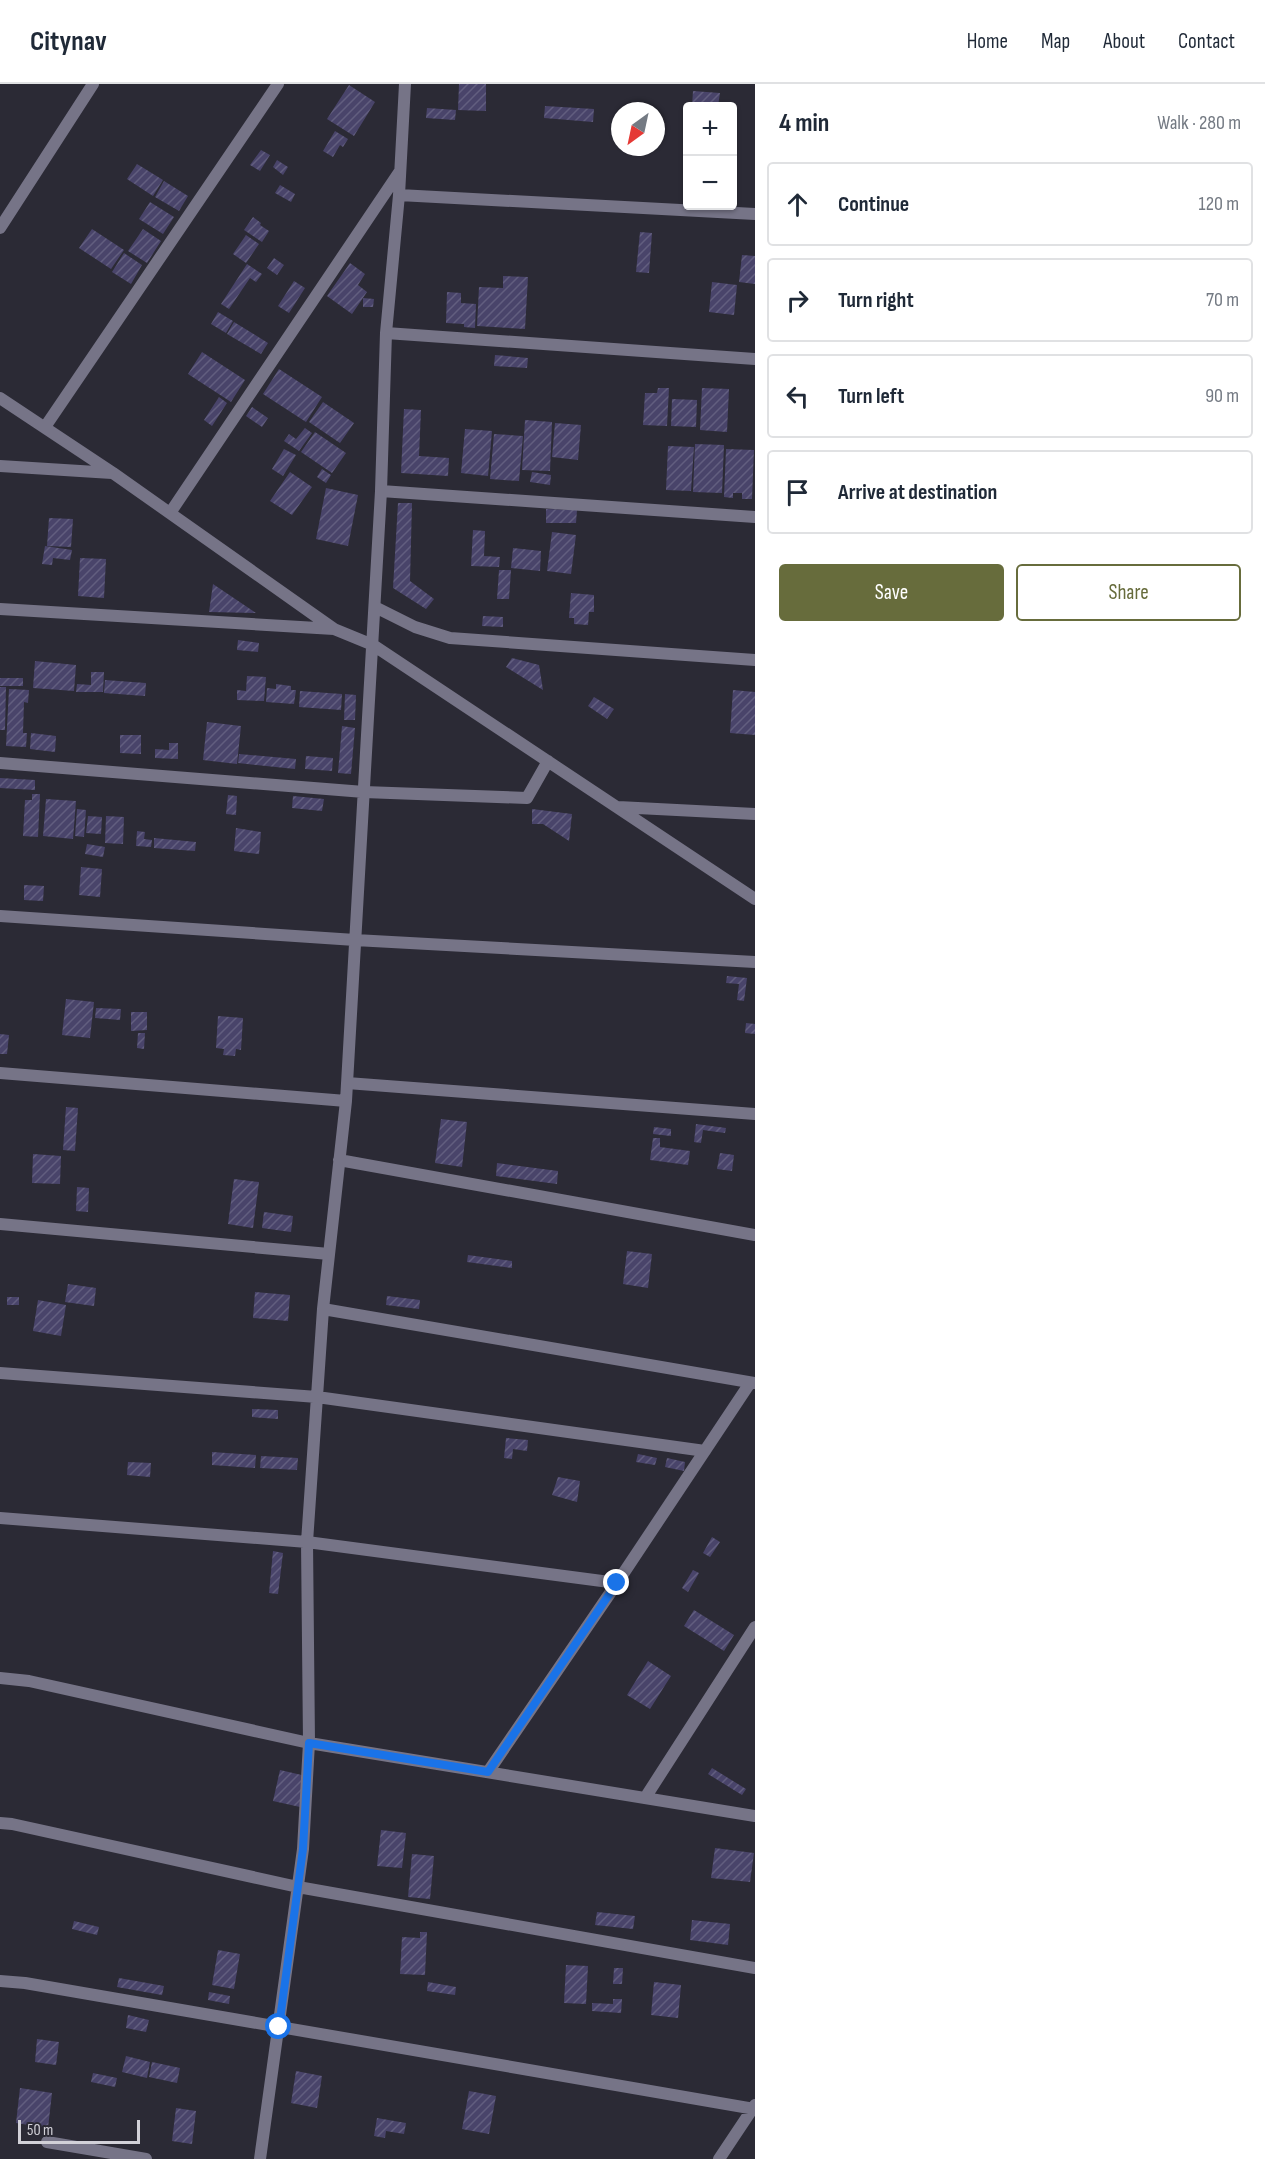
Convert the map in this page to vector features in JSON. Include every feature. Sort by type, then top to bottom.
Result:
[{"type":"street","points":[[0,228],[93,84]]},
{"type":"street","points":[[45,428],[278,84]]},
{"type":"street","points":[[260,2159],[303,1849],[309,1743],[307,1542],[323,1309],[346,1101],[375,607],[386,333],[399,195],[405,84]]},
{"type":"street","points":[[170,513],[400,171]]},
{"type":"street","points":[[399,195],[755,214]]},
{"type":"street","points":[[386,333],[755,359]]},
{"type":"street","points":[[0,398],[113,473],[334,629],[372,645],[755,899]]},
{"type":"street","points":[[0,466],[113,473]]},
{"type":"street","points":[[381,491],[755,517]]},
{"type":"street","points":[[375,607],[415,627],[450,638],[755,660]]},
{"type":"street","points":[[0,609],[334,629]]},
{"type":"street","points":[[0,763],[364,792],[527,798],[548,761]]},
{"type":"street","points":[[617,807],[755,814]]},
{"type":"street","points":[[0,916],[356,940],[755,962]]},
{"type":"street","points":[[0,1073],[346,1101]]},
{"type":"street","points":[[347,1083],[755,1114]]},
{"type":"street","points":[[339,1161],[755,1235]]},
{"type":"street","points":[[0,1224],[329,1254]]},
{"type":"street","points":[[323,1309],[753,1383],[488,1772]]},
{"type":"street","points":[[0,1373],[317,1396],[705,1451]]},
{"type":"street","points":[[0,1518],[307,1542],[617,1583]]},
{"type":"street","points":[[645,1798],[755,1627]]},
{"type":"street","points":[[0,1678],[29,1681],[309,1743],[755,1816]]},
{"type":"street","points":[[0,1823],[298,1887],[755,1968]]},
{"type":"street","points":[[0,1981],[25,1983],[754,2108],[719,2159]]},
{"type":"street","points":[[47,2142],[146,2159]]},
{"type":"building","points":[[459,84],[486,84],[486,111],[458,110]]},
{"type":"building","points":[[349,85],[375,102],[354,136],[327,119]]},
{"type":"building","points":[[693,91],[720,93],[719,102],[692,102]]},
{"type":"building","points":[[545,106],[594,109],[593,122],[544,118]]},
{"type":"building","points":[[427,108],[456,110],[455,120],[426,118]]},
{"type":"building","points":[[335,131],[348,139],[343,147],[340,145],[333,157],[323,151]]},
{"type":"building","points":[[261,150],[270,155],[260,171],[250,165]]},
{"type":"building","points":[[277,160],[288,167],[283,175],[273,167]]},
{"type":"building","points":[[137,164],[163,180],[153,196],[127,179]]},
{"type":"building","points":[[164,181],[188,196],[179,211],[155,197]]},
{"type":"building","points":[[280,185],[295,194],[291,202],[275,193]]},
{"type":"building","points":[[150,202],[174,217],[163,234],[139,219]]},
{"type":"building","points":[[253,217],[269,231],[262,242],[244,230]]},
{"type":"building","points":[[92,229],[124,250],[111,269],[79,248]]},
{"type":"building","points":[[143,229],[161,241],[147,263],[128,251]]},
{"type":"building","points":[[640,232],[652,233],[649,273],[636,272]]},
{"type":"building","points":[[246,235],[259,244],[246,263],[233,254]]},
{"type":"building","points":[[124,253],[142,265],[131,284],[112,272]]},
{"type":"building","points":[[742,255],[755,256],[755,284],[739,282]]},
{"type":"building","points":[[274,258],[284,265],[277,275],[267,268]]},
{"type":"building","points":[[350,263],[365,274],[358,285],[367,292],[352,314],[327,296]]},
{"type":"building","points":[[247,264],[262,274],[256,282],[250,278],[229,309],[221,304]]},
{"type":"building","points":[[503,276],[528,277],[525,329],[477,326],[479,287],[503,288]]},
{"type":"building","points":[[294,281],[305,288],[289,313],[278,306]]},
{"type":"building","points":[[712,282],[737,285],[734,315],[709,312]]},
{"type":"building","points":[[447,292],[461,293],[461,303],[476,304],[475,328],[464,327],[464,324],[446,323]]},
{"type":"building","points":[[363,298],[374,299],[373,307],[363,307]]},
{"type":"building","points":[[218,312],[233,321],[226,333],[211,324]]},
{"type":"building","points":[[234,322],[268,343],[261,354],[227,334]]},
{"type":"building","points":[[202,352],[245,380],[231,402],[188,374]]},
{"type":"building","points":[[495,355],[528,358],[527,368],[494,366]]},
{"type":"building","points":[[279,369],[322,397],[306,422],[263,394]]},
{"type":"building","points":[[658,388],[669,388],[667,426],[643,425],[645,393],[657,393]]},
{"type":"building","points":[[702,388],[729,389],[727,432],[700,430]]},
{"type":"building","points":[[219,397],[227,403],[212,426],[204,420]]},
{"type":"building","points":[[672,399],[697,400],[696,427],[671,426]]},
{"type":"building","points":[[323,402],[354,423],[340,443],[309,422]]},
{"type":"building","points":[[252,407],[268,418],[262,427],[246,416]]},
{"type":"building","points":[[404,409],[421,410],[419,456],[449,458],[448,476],[401,473]]},
{"type":"building","points":[[525,420],[552,422],[550,471],[522,470]]},
{"type":"building","points":[[555,423],[581,425],[578,460],[552,457]]},
{"type":"building","points":[[305,428],[312,433],[299,451],[284,441],[289,434],[296,439]]},
{"type":"building","points":[[465,429],[492,431],[488,476],[461,473]]},
{"type":"building","points":[[315,432],[346,453],[332,473],[301,452]]},
{"type":"building","points":[[494,434],[523,436],[519,481],[490,479]]},
{"type":"building","points":[[695,444],[724,445],[722,493],[693,492]]},
{"type":"building","points":[[668,446],[694,447],[691,491],[666,490]]},
{"type":"building","points":[[284,449],[296,455],[283,476],[272,469]]},
{"type":"building","points":[[726,449],[754,450],[752,499],[742,499],[742,493],[733,493],[733,498],[724,497]]},
{"type":"building","points":[[322,469],[331,475],[326,483],[317,477]]},
{"type":"building","points":[[290,472],[312,487],[292,515],[270,501]]},
{"type":"building","points":[[532,472],[551,475],[550,485],[530,482]]},
{"type":"building","points":[[326,488],[358,495],[348,546],[316,539]]},
{"type":"building","points":[[398,503],[412,503],[410,581],[434,599],[426,609],[393,588]]},
{"type":"building","points":[[546,509],[577,510],[576,523],[546,523]]},
{"type":"building","points":[[49,518],[73,519],[71,547],[47,546]]},
{"type":"building","points":[[473,530],[485,531],[484,556],[500,557],[499,567],[471,566]]},
{"type":"building","points":[[552,532],[576,535],[571,574],[547,571]]},
{"type":"building","points":[[45,546],[72,550],[70,560],[53,558],[52,565],[42,564]]},
{"type":"building","points":[[513,548],[541,551],[540,571],[511,568]]},
{"type":"building","points":[[80,558],[106,559],[104,598],[78,596]]},
{"type":"building","points":[[499,570],[511,570],[509,599],[497,599]]},
{"type":"building","points":[[213,584],[256,613],[209,612]]},
{"type":"building","points":[[571,593],[594,595],[594,612],[589,612],[588,625],[574,624],[574,618],[569,618]]},
{"type":"building","points":[[483,616],[503,617],[503,627],[482,626]]},
{"type":"building","points":[[238,640],[259,643],[258,652],[237,650]]},
{"type":"building","points":[[512,658],[539,665],[543,690],[506,667]]},
{"type":"building","points":[[35,661],[76,665],[74,691],[33,688]]},
{"type":"building","points":[[91,672],[104,672],[103,692],[76,692],[77,684],[91,685]]},
{"type":"building","points":[[247,676],[266,677],[264,701],[237,700],[237,690],[246,691]]},
{"type":"building","points":[[0,678],[23,678],[23,686],[0,686]]},
{"type":"building","points":[[105,680],[146,683],[145,696],[104,693]]},
{"type":"building","points":[[276,684],[291,686],[291,690],[296,690],[294,704],[266,702],[267,688],[276,689]]},
{"type":"building","points":[[0,687],[6,687],[5,730],[0,730]]},
{"type":"building","points":[[9,689],[29,690],[28,703],[24,702],[23,733],[27,733],[26,747],[6,746]]},
{"type":"building","points":[[733,690],[755,692],[755,735],[730,733]]},
{"type":"building","points":[[300,691],[342,694],[341,710],[299,707]]},
{"type":"building","points":[[345,694],[356,695],[355,720],[344,720]]},
{"type":"building","points":[[594,697],[614,709],[607,719],[588,706]]},
{"type":"building","points":[[207,722],[241,726],[237,764],[203,760]]},
{"type":"building","points":[[342,726],[355,728],[351,774],[338,773]]},
{"type":"building","points":[[31,733],[56,736],[55,752],[30,749]]},
{"type":"building","points":[[120,735],[141,735],[141,754],[120,753]]},
{"type":"building","points":[[169,743],[178,743],[178,759],[155,758],[155,749],[169,750]]},
{"type":"building","points":[[239,754],[296,759],[295,769],[238,763]]},
{"type":"building","points":[[306,756],[333,758],[332,771],[305,769]]},
{"type":"building","points":[[0,778],[35,780],[35,790],[0,788]]},
{"type":"building","points":[[32,794],[40,794],[38,837],[23,836],[25,800],[32,800]]},
{"type":"building","points":[[228,795],[237,796],[236,815],[226,814]]},
{"type":"building","points":[[293,796],[324,799],[322,811],[292,808]]},
{"type":"building","points":[[46,799],[76,801],[73,839],[43,836]]},
{"type":"building","points":[[77,809],[86,810],[84,837],[75,836]]},
{"type":"building","points":[[532,809],[572,814],[569,841],[543,824],[532,824]]},
{"type":"building","points":[[88,816],[102,817],[101,834],[86,833]]},
{"type":"building","points":[[106,816],[124,817],[123,844],[105,843]]},
{"type":"building","points":[[236,828],[261,832],[259,854],[234,851]]},
{"type":"building","points":[[137,831],[145,832],[144,839],[152,840],[151,847],[136,846]]},
{"type":"building","points":[[154,838],[196,842],[195,851],[154,848]]},
{"type":"building","points":[[87,844],[105,847],[103,857],[85,854]]},
{"type":"building","points":[[81,867],[102,869],[100,897],[79,895]]},
{"type":"building","points":[[24,885],[44,886],[43,901],[24,900]]},
{"type":"building","points":[[727,976],[747,978],[744,1001],[737,1000],[739,984],[726,983]]},
{"type":"building","points":[[66,999],[94,1002],[90,1038],[62,1035]]},
{"type":"building","points":[[96,1008],[121,1009],[120,1020],[95,1018]]},
{"type":"building","points":[[131,1012],[147,1012],[147,1030],[131,1031]]},
{"type":"building","points":[[218,1016],[243,1018],[241,1050],[236,1049],[235,1056],[223,1055],[224,1049],[216,1048]]},
{"type":"building","points":[[746,1023],[755,1024],[755,1034],[745,1033]]},
{"type":"building","points":[[138,1033],[145,1033],[144,1049],[137,1048]]},
{"type":"building","points":[[0,1034],[9,1035],[7,1054],[0,1054]]},
{"type":"building","points":[[66,1107],[78,1108],[75,1151],[63,1150]]},
{"type":"building","points":[[441,1119],[467,1122],[462,1167],[435,1163]]},
{"type":"building","points":[[696,1124],[726,1128],[725,1133],[703,1130],[701,1143],[694,1142]]},
{"type":"building","points":[[654,1127],[671,1129],[671,1136],[653,1134]]},
{"type":"building","points":[[653,1138],[660,1138],[660,1147],[690,1151],[688,1165],[650,1160]]},
{"type":"building","points":[[720,1153],[734,1155],[732,1171],[717,1169]]},
{"type":"building","points":[[33,1154],[61,1156],[60,1184],[32,1183]]},
{"type":"building","points":[[497,1163],[558,1171],[557,1184],[496,1176]]},
{"type":"building","points":[[234,1179],[259,1182],[253,1228],[228,1224]]},
{"type":"building","points":[[77,1187],[89,1188],[88,1212],[76,1211]]},
{"type":"building","points":[[264,1212],[293,1216],[291,1232],[262,1228]]},
{"type":"building","points":[[627,1251],[652,1254],[648,1288],[623,1284]]},
{"type":"building","points":[[468,1255],[512,1261],[512,1268],[467,1262]]},
{"type":"building","points":[[68,1284],[96,1288],[94,1306],[65,1302]]},
{"type":"building","points":[[255,1292],[290,1295],[288,1321],[253,1318]]},
{"type":"building","points":[[387,1296],[420,1300],[419,1309],[386,1305]]},
{"type":"building","points":[[7,1297],[19,1297],[19,1305],[7,1305]]},
{"type":"building","points":[[38,1300],[66,1305],[61,1336],[33,1331]]},
{"type":"building","points":[[252,1409],[278,1410],[278,1419],[252,1417]]},
{"type":"building","points":[[506,1438],[528,1440],[527,1451],[513,1449],[512,1459],[504,1458]]},
{"type":"building","points":[[212,1452],[256,1455],[255,1468],[212,1465]]},
{"type":"building","points":[[638,1454],[657,1458],[655,1465],[636,1462]]},
{"type":"building","points":[[261,1456],[298,1458],[297,1470],[260,1468]]},
{"type":"building","points":[[667,1458],[685,1462],[684,1471],[665,1467]]},
{"type":"building","points":[[128,1462],[151,1463],[150,1477],[127,1475]]},
{"type":"building","points":[[558,1477],[580,1481],[577,1502],[552,1495]]},
{"type":"building","points":[[712,1537],[720,1542],[710,1557],[703,1553]]},
{"type":"building","points":[[273,1551],[283,1553],[278,1594],[269,1593]]},
{"type":"building","points":[[693,1570],[699,1573],[688,1592],[682,1588]]},
{"type":"building","points":[[694,1610],[734,1635],[724,1651],[684,1626]]},
{"type":"building","points":[[648,1661],[671,1676],[650,1709],[627,1695]]},
{"type":"building","points":[[712,1768],[746,1789],[742,1795],[708,1774]]},
{"type":"building","points":[[280,1770],[306,1776],[300,1807],[273,1801]]},
{"type":"building","points":[[381,1830],[406,1833],[402,1868],[377,1866]]},
{"type":"building","points":[[715,1848],[754,1853],[750,1882],[711,1878]]},
{"type":"building","points":[[412,1854],[434,1856],[430,1899],[408,1897]]},
{"type":"building","points":[[597,1912],[635,1916],[633,1929],[595,1925]]},
{"type":"building","points":[[692,1920],[730,1924],[728,1945],[690,1940]]},
{"type":"building","points":[[74,1921],[99,1927],[97,1935],[72,1929]]},
{"type":"building","points":[[420,1932],[427,1932],[425,1975],[400,1974],[402,1937],[420,1938]]},
{"type":"building","points":[[218,1950],[240,1954],[234,1989],[212,1985]]},
{"type":"building","points":[[566,1965],[588,1966],[586,2004],[564,2003]]},
{"type":"building","points":[[614,1968],[623,1968],[622,1984],[613,1984]]},
{"type":"building","points":[[119,1978],[164,1986],[162,1995],[117,1987]]},
{"type":"building","points":[[428,1982],[456,1987],[455,1995],[427,1991]]},
{"type":"building","points":[[654,1982],[681,1985],[678,2018],[651,2015]]},
{"type":"building","points":[[209,1992],[230,1996],[229,2004],[208,2000]]},
{"type":"building","points":[[613,1999],[622,1999],[621,2013],[592,2011],[592,2003],[613,2004]]},
{"type":"building","points":[[128,2015],[149,2020],[146,2032],[126,2028]]},
{"type":"building","points":[[37,2039],[59,2042],[56,2065],[35,2062]]},
{"type":"building","points":[[126,2056],[150,2062],[147,2078],[122,2072]]},
{"type":"building","points":[[152,2062],[180,2068],[177,2083],[149,2077]]},
{"type":"building","points":[[296,2071],[322,2076],[317,2108],[291,2103]]},
{"type":"building","points":[[93,2073],[117,2078],[115,2087],[91,2082]]},
{"type":"building","points":[[20,2088],[52,2093],[48,2128],[16,2123]]},
{"type":"building","points":[[469,2091],[496,2096],[489,2134],[462,2129]]},
{"type":"building","points":[[176,2108],[196,2111],[192,2144],[172,2141]]},
{"type":"building","points":[[377,2118],[406,2123],[404,2134],[386,2131],[385,2138],[374,2136]]},
{"type":"route","points":[[279,2027],[303,1849],[309,1743],[488,1772],[617,1583]]}]
